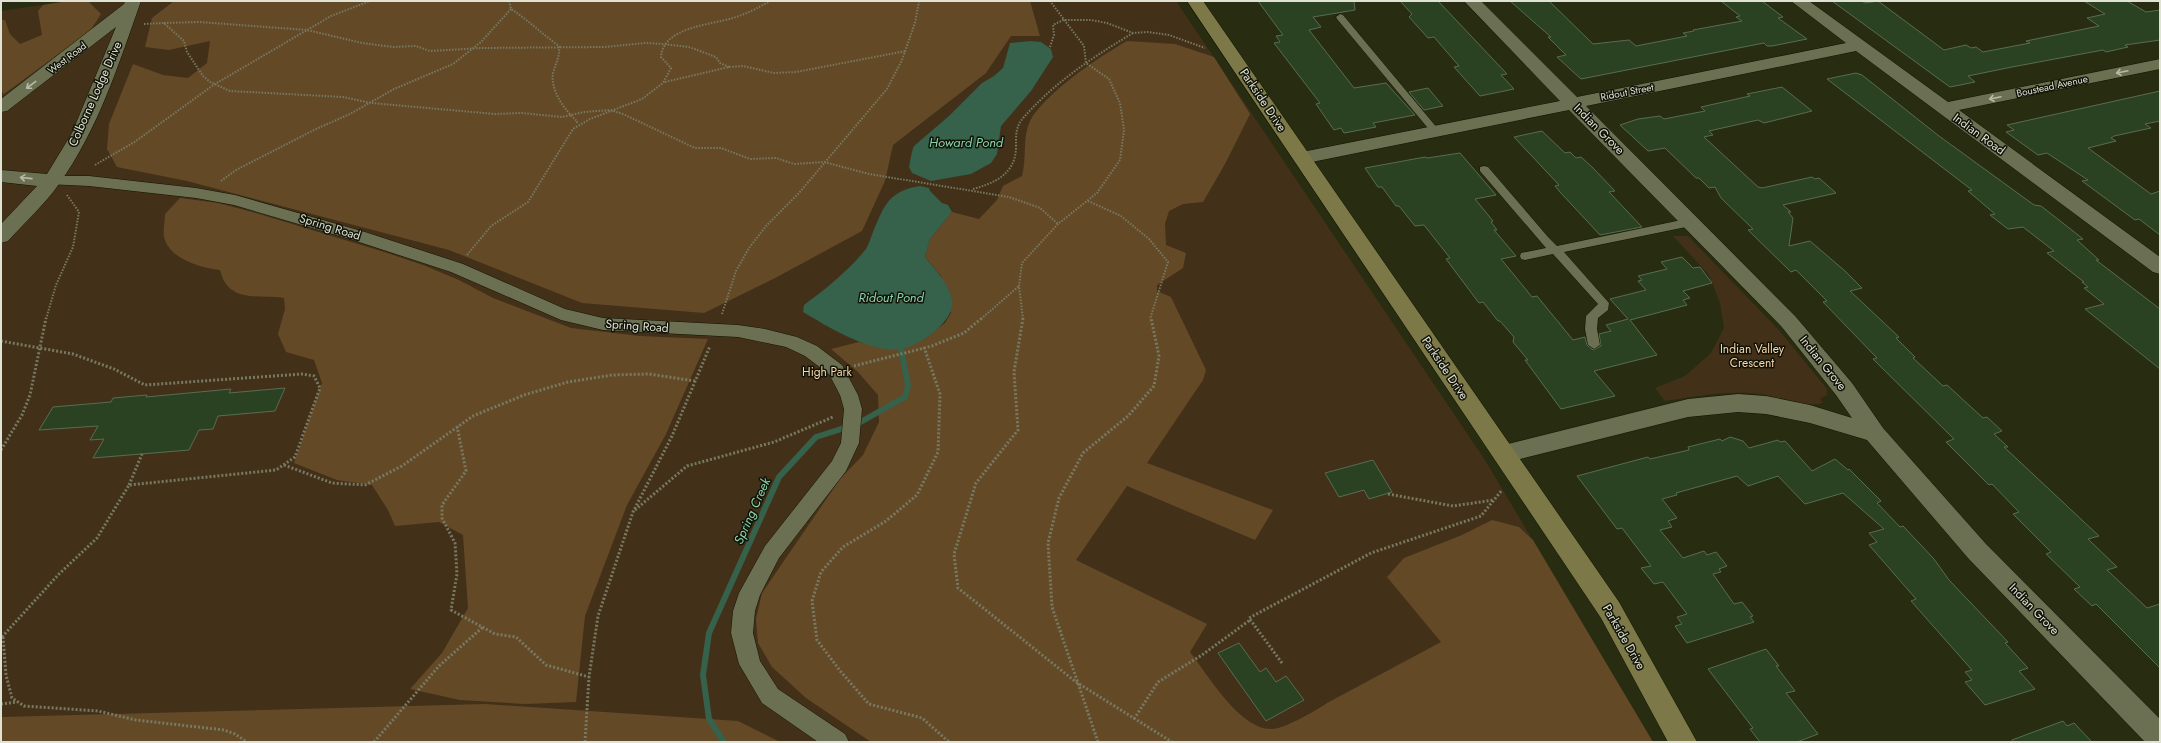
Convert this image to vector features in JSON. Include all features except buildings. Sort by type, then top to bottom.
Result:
[{"type":"main road","name":"Parkside Drive","points":[[1195,1],[1610,610],[1683,742]]},
{"type":"street","name":"Indian Grove","points":[[1472,1],[1792,326],[1844,389],[1875,434],[1977,551],[2160,738]]},
{"type":"street","name":"Indian Road","points":[[1799,1],[1858,46],[2160,267]]},
{"type":"street","name":"West Road","points":[[1,107],[73,53],[132,4]]},
{"type":"street","name":"Colborne Lodge Drive","points":[[1,236],[58,186],[113,57],[132,4]]},
{"type":"street","name":"Ridout Street","points":[[1302,158],[1858,46]]},
{"type":"street","name":"Boustead Avenue","points":[[1944,108],[2160,64]]},
{"type":"street","name":"Spring Road","points":[[1,176],[58,186],[89,181],[205,194],[285,214],[457,268],[561,314],[579,320],[603,324],[765,335],[791,342],[811,351],[836,370],[849,395],[853,409],[850,443],[839,466],[772,552],[750,593],[744,611],[742,633],[750,664],[770,696],[837,742]]},
{"type":"street","points":[[1504,454],[1688,408],[1738,403],[1766,405],[1810,414],[1875,434]]},
{"type":"lane","points":[[1340,17],[1435,131]]},
{"type":"lane","points":[[1484,169],[1544,240],[1603,303],[1604,307],[1600,312],[1592,316],[1594,345]]},
{"type":"lane","points":[[1525,256],[1691,222]]},
{"type":"path","points":[[94,166],[134,143],[215,84],[331,16],[370,1]]},
{"type":"path","points":[[509,1],[511,9],[527,19],[541,33],[559,46],[560,56],[553,74],[555,89],[558,100],[568,115],[577,121],[578,124]]},
{"type":"path","points":[[457,268],[479,238],[494,224],[528,203],[549,170],[571,130],[578,124],[638,101],[664,82],[671,71],[661,57],[661,48],[663,44],[684,31],[726,20],[770,1]]},
{"type":"path","points":[[584,742],[589,677],[598,616],[633,512],[672,436],[717,331],[736,271],[749,248],[766,226],[798,193],[887,89],[906,50],[915,23],[920,1]]},
{"type":"path","points":[[1050,1],[1084,46],[1086,63]]},
{"type":"path","points":[[205,194],[236,170],[306,136],[316,128],[350,114],[394,89],[453,64],[481,42],[492,28],[511,9]]},
{"type":"path","points":[[1050,47],[1054,35],[1053,25],[1063,20],[1076,19],[1107,23],[1133,33],[1148,32],[1169,35],[1206,49],[1227,47]]},
{"type":"path","points":[[142,24],[199,22],[307,30],[362,43],[393,47],[416,46],[430,51],[472,48],[559,46],[605,47],[644,43],[663,44],[689,47],[716,57],[720,63],[729,67]]},
{"type":"path","points":[[164,23],[184,41],[187,52],[203,76],[230,91],[343,97],[371,103],[495,114],[522,113],[562,117],[599,110],[615,111],[695,148],[721,148],[736,153],[741,157],[750,159],[776,158],[794,164],[824,162],[869,174],[972,189],[1009,197],[1040,208],[1058,224]]},
{"type":"path","points":[[972,189],[991,184],[1007,173],[1014,163],[1015,133],[1021,120],[1051,91],[1086,63],[1133,33]]},
{"type":"path","points":[[664,82],[729,67],[743,66],[783,74],[866,60],[906,50]]},
{"type":"path","points":[[1086,63],[1109,78],[1120,103],[1124,130],[1120,160],[1097,193],[1058,224],[1022,263],[1019,286],[1023,317],[1014,372],[1018,430],[976,483],[954,554],[958,588],[1076,682],[1172,742]]},
{"type":"path","points":[[1,450],[22,414],[30,395],[56,285],[73,247],[79,212],[58,186]]},
{"type":"path","points":[[1088,201],[1121,216],[1149,239],[1168,262],[1150,320],[1159,356],[1154,386],[1128,416],[1083,453],[1058,498],[1048,543],[1052,607],[1076,682],[1098,742]]},
{"type":"path","points":[[836,370],[924,348],[964,333],[1019,286]]},
{"type":"path","points":[[1,341],[73,354],[114,369],[145,385],[302,374],[314,376],[320,388],[295,457],[276,470],[129,485]]},
{"type":"path","points":[[924,348],[940,394],[938,452],[917,495],[886,521],[842,547],[821,572],[812,601],[817,640],[841,672],[869,704],[922,718],[950,742]]},
{"type":"path","points":[[284,465],[332,483],[366,485],[402,466],[473,416],[524,396],[568,382],[612,375],[648,374],[695,382]]},
{"type":"path","points":[[633,512],[687,466],[774,442],[853,409]]},
{"type":"path","points":[[458,426],[466,471],[442,505],[442,518],[455,543],[457,574],[451,610],[495,634],[516,637],[546,665],[589,677]]},
{"type":"path","points":[[142,454],[118,506],[97,538],[59,574],[2,637],[6,675],[12,698],[24,706],[98,711],[136,720],[202,726],[236,734],[247,742]]},
{"type":"path","points":[[1134,719],[1158,682],[1202,655],[1250,620],[1249,618],[1371,553],[1480,516],[1503,488]]},
{"type":"path","points":[[1388,494],[1452,506],[1494,500]]},
{"type":"path","points":[[1250,620],[1282,663]]},
{"type":"path","points":[[374,742],[415,693],[465,640],[483,627]]},
{"type":"path","points":[[1,704],[19,702]]},
{"type":"green space","name":"High Park","points":[[68,1],[1176,1],[1485,460],[1653,742],[1,742],[1,11]]},
{"type":"green space","name":"Indian Valley Crescent","points":[[1673,236],[1688,236],[1779,330],[1827,389],[1827,395],[1820,399],[1823,403],[1808,404],[1792,402],[1768,395],[1748,393],[1712,394],[1665,401],[1655,388],[1685,376],[1711,353],[1724,328],[1720,303],[1709,275]]},
{"type":"shaded area","points":[[68,1],[88,1],[101,14],[90,31],[4,94],[1,91],[1,20],[5,20],[10,34],[20,44],[42,35],[38,11],[43,5]]},
{"type":"shaded area","points":[[174,1],[1030,1],[1040,36],[1011,36],[986,73],[893,145],[885,181],[862,231],[777,277],[704,313],[582,303],[449,250],[187,181],[117,167],[107,149],[109,124],[133,64],[163,75],[188,78],[207,63],[210,41],[169,50],[145,47],[152,18]]},
{"type":"shaded area","points":[[1127,41],[1175,44],[1214,57],[1250,114],[1225,164],[1203,202],[1183,204],[1169,211],[1165,224],[1166,245],[1186,253],[1183,268],[1157,285],[1157,291],[1171,297],[1206,370],[1203,380],[1147,463],[1273,510],[1255,540],[1127,486],[1076,560],[1207,624],[1190,652],[1215,687],[1237,711],[1248,721],[1260,727],[1272,729],[1284,726],[1300,719],[1441,642],[1387,577],[1404,558],[1462,535],[1492,520],[1519,527],[1533,540],[1653,742],[871,742],[806,698],[772,667],[758,643],[756,619],[762,593],[840,479],[863,455],[879,422],[878,395],[858,372],[831,349],[859,342],[893,350],[926,338],[945,323],[951,313],[941,276],[925,257],[930,239],[952,212],[979,219],[997,200],[1003,186],[1022,176],[1026,134],[1030,121],[1037,110],[1047,99],[1074,76],[1102,56]]},
{"type":"shaded area","points":[[180,198],[218,203],[256,213],[381,251],[423,265],[459,280],[493,298],[571,328],[640,336],[708,339],[666,434],[627,505],[585,616],[576,702],[525,704],[460,700],[410,689],[442,653],[468,608],[463,535],[439,522],[395,526],[388,510],[372,485],[337,480],[294,463],[322,383],[314,360],[286,352],[278,334],[285,309],[284,298],[237,293],[224,281],[220,270],[188,262],[174,253],[169,247],[165,240],[164,234],[165,214]]},
{"type":"shaded area","points":[[485,704],[738,721],[780,742],[1,742],[1,717]]},
{"type":"water","name":"Howard Pond","points":[[1030,41],[1041,42],[1051,49],[1053,57],[1031,91],[1001,126],[997,154],[991,163],[971,174],[931,181],[912,173],[909,167],[914,146],[949,116],[982,83],[994,76],[1003,68],[1010,43]]},
{"type":"water","name":"Ridout Pond","points":[[920,186],[929,188],[930,191],[942,203],[948,205],[952,212],[930,239],[925,257],[945,282],[952,300],[951,309],[947,318],[940,326],[921,341],[910,346],[892,350],[868,345],[845,336],[803,312],[804,305],[837,279],[866,249],[881,214],[889,201],[901,192]]},
{"type":"waterway","name":"Spring Creek","points":[[724,742],[709,719],[703,675],[709,633],[779,477],[816,437],[857,424],[905,397],[908,385],[901,349]]}]
